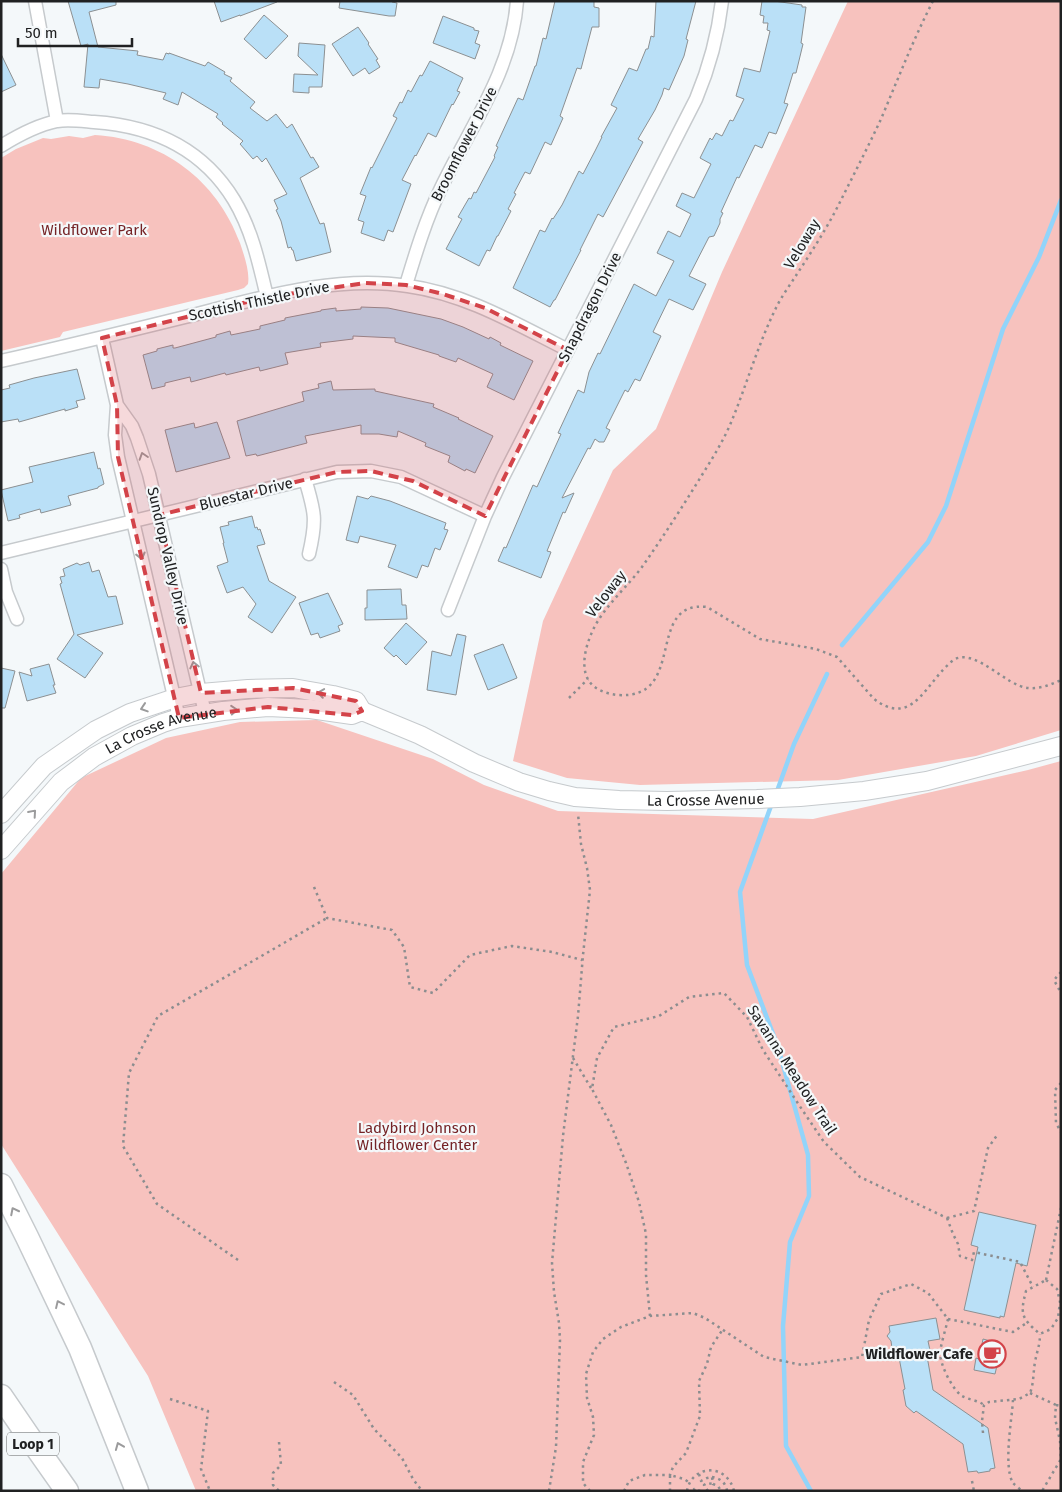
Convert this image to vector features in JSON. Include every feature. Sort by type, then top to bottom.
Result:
[{"type":"highway","points":[[1,1186],[28,1237],[80,1348],[137,1491]]},
{"type":"highway","name":"Loop 1","points":[[1,1396],[67,1491]]},
{"type":"street","points":[[35,1],[57,121]]},
{"type":"street","name":"Broomflower Drive","points":[[406,285],[427,218],[498,77],[507,55],[514,26],[517,1]]},
{"type":"street","name":"Snapdragon Drive","points":[[448,610],[485,516],[529,424],[696,99],[706,76],[714,47],[722,1]]},
{"type":"street","points":[[1,146],[28,132],[57,121],[73,120],[103,122],[138,128],[176,144],[212,172],[224,186],[242,214],[252,238],[266,297]]},
{"type":"street","name":"Scottish Thistle Drive","points":[[1,361],[266,297],[311,288],[350,284],[406,285],[443,294],[485,308],[568,350]]},
{"type":"street","name":"Sundrop Valley Drive","points":[[102,338],[117,405],[115,435],[118,456],[180,718]]},
{"type":"street","name":"Sundrop Valley Drive","points":[[117,405],[132,426],[149,474],[205,713]]},
{"type":"street","name":"Bluestar Drive","points":[[1,553],[337,472],[371,471],[413,481],[485,516]]},
{"type":"street","points":[[306,479],[315,521],[309,554]]},
{"type":"street","points":[[1,568],[6,592],[18,619]]},
{"type":"street","name":"La Crosse Avenue","points":[[1,814],[44,766],[96,730],[130,713],[175,698],[201,693],[248,689],[293,688],[356,700],[362,712]]},
{"type":"street","name":"La Crosse Avenue","points":[[1,850],[61,782],[94,757],[132,736],[180,718],[205,713],[268,707],[310,709],[352,715],[362,712],[420,735],[474,764],[519,782],[549,792],[578,797],[619,800],[757,799],[800,797],[864,790],[928,781],[1061,746]]},
{"type":"path","name":"Veloway","points":[[588,679],[585,672],[585,656],[594,628],[600,617],[641,568],[717,451],[729,426],[776,306],[838,206],[880,121],[933,1]]},
{"type":"path","points":[[569,698],[588,679],[600,691],[616,695],[633,694],[645,688],[657,676],[661,668],[669,632],[677,616],[699,606],[707,607],[760,639],[816,648],[837,656],[874,699],[881,704],[893,708],[903,709],[913,704],[947,666],[956,659],[968,658],[977,660],[1009,681],[1026,688],[1038,688],[1061,680]]},
{"type":"path","points":[[549,1491],[556,1447],[560,1340],[552,1263],[563,1136],[580,998],[582,960],[590,890],[581,844],[578,797]]},
{"type":"path","points":[[314,887],[327,918]]},
{"type":"path","points":[[238,1260],[156,1204],[123,1146],[128,1073],[158,1016],[327,918],[392,930],[404,947],[410,987],[433,993],[470,955],[512,946],[552,952],[582,960]]},
{"type":"path","points":[[1061,972],[1054,980],[1061,993]]},
{"type":"path","name":"Savanna Meadow Trail","points":[[592,1089],[597,1058],[614,1027],[658,1016],[689,997],[724,993],[747,1017],[763,1050],[824,1142],[860,1177],[947,1218]]},
{"type":"path","points":[[572,1056],[611,1125],[639,1202],[646,1234],[646,1275],[650,1316]]},
{"type":"path","points":[[1061,1082],[1055,1090],[1056,1123],[1061,1132]]},
{"type":"path","points":[[1056,1104],[1061,1104]]},
{"type":"path","points":[[998,1134],[988,1148],[974,1211],[947,1218],[952,1234],[958,1244],[960,1256],[972,1260],[974,1252],[1020,1262],[1033,1287]]},
{"type":"path","points":[[984,1405],[989,1402],[1019,1399],[1030,1393],[1034,1384],[1035,1362],[1040,1346],[1040,1334],[1028,1322],[1022,1308],[1026,1291],[1046,1280],[1061,1208]]},
{"type":"path","points":[[1040,1334],[1051,1329],[1058,1318],[1060,1302],[1057,1289],[1046,1280]]},
{"type":"path","points":[[590,1491],[583,1484],[582,1462],[594,1435],[593,1417],[586,1398],[586,1374],[593,1352],[603,1339],[621,1327],[650,1316],[693,1313],[723,1329],[764,1357],[802,1365],[862,1357],[869,1320],[882,1294],[911,1284],[928,1293],[948,1319],[1013,1332],[1028,1322]]},
{"type":"path","points":[[948,1319],[940,1354],[951,1383],[963,1396],[984,1405]]},
{"type":"path","points":[[670,1491],[670,1475],[673,1466],[686,1453],[700,1416],[699,1381],[707,1364],[710,1347],[723,1329]]},
{"type":"path","points":[[334,1382],[353,1396],[374,1429],[402,1458],[422,1491]]},
{"type":"path","points":[[1030,1393],[1061,1406]]},
{"type":"path","points":[[170,1399],[208,1410],[201,1469],[210,1491]]},
{"type":"path","points":[[1013,1400],[1009,1437],[1009,1468],[1013,1482],[1022,1491]]},
{"type":"path","points":[[983,1433],[984,1405]]},
{"type":"path","points":[[1042,1491],[1061,1459],[1055,1418],[1056,1405]]},
{"type":"path","points":[[279,1442],[282,1465],[273,1473],[273,1485],[279,1491]]},
{"type":"path","points":[[687,1491],[690,1483],[699,1474],[710,1471],[721,1472],[728,1477],[734,1491]]},
{"type":"path","points":[[699,1474],[701,1482],[712,1477],[721,1480],[727,1491]]},
{"type":"path","points":[[624,1491],[629,1480],[645,1475],[670,1475],[684,1478],[690,1483]]},
{"type":"path","points":[[712,1477],[713,1484]]},
{"type":"path","points":[[972,1481],[974,1491]]},
{"type":"path","points":[[708,1491],[704,1485],[707,1483],[718,1486],[721,1491]]},
{"type":"path","points":[[695,1491],[694,1489],[700,1491]]},
{"type":"highlighted area","points":[[366,283],[406,285],[443,294],[485,308],[568,350],[485,516],[413,481],[371,471],[337,472],[159,515],[201,693],[293,688],[356,701],[362,711],[352,715],[268,707],[179,718],[118,457],[117,405],[102,338],[267,297]]},
{"type":"green space","points":[[848,1],[1061,1],[1061,730],[976,756],[838,780],[640,785],[567,778],[513,761],[543,621],[613,470],[656,429],[722,272]]},
{"type":"green space","name":"Wildflower Park","points":[[95,135],[120,138],[164,154],[202,182],[230,220],[245,258],[248,284],[238,290],[63,332],[60,337],[1,351],[1,158],[16,149],[43,138],[51,139],[69,136],[83,138]]},
{"type":"green space","name":"Ladybird Johnson Wildflower Center","points":[[317,720],[433,759],[484,785],[558,811],[813,819],[1061,761],[1061,1491],[196,1491],[148,1376],[1,1144],[1,874],[81,778],[166,738],[240,722]]},
{"type":"building","points":[[68,1],[116,1],[116,5],[89,12],[98,47],[138,51],[137,55],[163,60],[166,53],[169,53],[205,66],[208,62],[232,78],[230,81],[255,102],[250,108],[267,121],[276,114],[287,128],[292,124],[311,158],[313,157],[319,167],[300,178],[320,224],[324,223],[331,252],[296,261],[293,250],[291,247],[288,248],[274,200],[287,194],[266,158],[262,162],[257,156],[253,159],[240,144],[243,141],[216,117],[218,114],[182,92],[178,105],[163,99],[166,93],[128,84],[100,79],[99,88],[84,87],[88,44],[81,46]]},
{"type":"building","points":[[214,1],[276,1],[277,2],[221,22]]},
{"type":"building","points":[[340,1],[392,1],[397,3],[395,16],[389,16],[339,8]]},
{"type":"building","points":[[555,1],[594,1],[594,7],[599,8],[599,27],[592,27],[581,69],[577,68],[560,116],[563,118],[551,145],[545,142],[530,174],[525,172],[508,209],[511,211],[490,251],[487,250],[479,266],[446,249],[462,219],[458,217],[469,198],[471,199],[474,192],[476,193],[495,157],[498,147],[496,146],[518,98],[523,100],[536,66],[543,38],[546,39]]},
{"type":"building","points":[[656,1],[696,1],[686,39],[688,40],[684,56],[669,90],[664,88],[655,110],[638,139],[643,142],[603,217],[598,214],[550,307],[513,288],[540,230],[545,232],[552,218],[562,205],[579,171],[583,174],[617,108],[611,105],[629,68],[637,71],[646,49],[648,49],[651,36],[654,37]]},
{"type":"building","points":[[762,1],[774,1],[806,7],[801,43],[803,44],[796,73],[793,73],[784,103],[788,104],[776,134],[769,132],[762,148],[755,145],[739,178],[737,177],[721,212],[723,213],[714,236],[709,237],[689,276],[706,284],[693,310],[669,299],[653,332],[661,336],[640,381],[635,379],[628,392],[625,390],[606,428],[610,430],[604,442],[599,442],[595,439],[590,449],[588,448],[562,498],[574,493],[565,513],[563,512],[547,551],[551,552],[541,578],[498,561],[504,547],[506,548],[533,485],[537,487],[561,434],[558,433],[578,390],[584,393],[589,372],[598,353],[600,354],[634,284],[656,296],[674,261],[657,253],[668,231],[680,237],[691,214],[676,206],[682,193],[694,198],[711,164],[700,158],[710,138],[712,140],[716,133],[722,136],[730,120],[733,121],[744,99],[736,96],[744,68],[760,72],[770,31],[767,30],[768,23],[763,23],[764,16],[760,15]]},
{"type":"building","points":[[264,15],[288,36],[266,59],[244,39]]},
{"type":"building","points":[[443,16],[479,31],[475,43],[480,45],[475,59],[433,43]]},
{"type":"building","points":[[358,27],[378,59],[376,60],[380,67],[369,74],[365,68],[353,76],[332,44]]},
{"type":"building","points":[[299,43],[325,45],[322,87],[309,87],[309,93],[293,92],[294,74],[318,75],[298,56]]},
{"type":"building","points":[[1,54],[16,85],[1,92]]},
{"type":"building","points":[[430,61],[463,78],[457,91],[460,92],[436,137],[428,133],[402,180],[411,184],[393,232],[388,230],[384,241],[361,233],[364,222],[358,220],[366,196],[360,194],[371,167],[397,118],[393,116],[400,102],[402,103],[408,90],[411,92]]},
{"type":"building","points":[[361,307],[388,308],[441,319],[489,339],[490,337],[501,343],[500,345],[533,361],[514,400],[487,387],[493,374],[458,358],[456,362],[395,342],[395,338],[353,336],[353,339],[320,343],[321,347],[285,353],[288,364],[260,371],[259,367],[226,375],[225,373],[191,382],[190,377],[165,383],[165,386],[152,389],[143,355],[157,351],[157,349],[173,345],[173,348],[175,348],[216,337],[216,335],[230,331],[231,335],[260,329],[260,326],[285,320],[285,318],[321,310],[336,308],[336,311],[361,309]]},
{"type":"building","points":[[77,369],[85,399],[76,401],[78,407],[19,422],[18,419],[1,422],[1,390],[10,388],[9,385],[34,378]]},
{"type":"building","points":[[331,381],[333,390],[375,389],[375,391],[434,404],[433,407],[493,436],[475,473],[466,469],[465,471],[448,462],[450,456],[425,446],[426,443],[398,431],[397,437],[361,434],[361,425],[305,436],[307,443],[257,456],[256,454],[246,456],[237,421],[304,401],[302,392],[319,388],[318,384]]},
{"type":"building","points":[[217,422],[230,458],[176,472],[165,430],[194,423],[195,428]]},
{"type":"building","points":[[94,452],[104,484],[98,488],[68,496],[71,505],[41,513],[40,509],[19,515],[20,518],[8,521],[1,490],[33,482],[29,467]]},
{"type":"building","points":[[357,496],[368,499],[371,496],[390,501],[446,523],[444,529],[448,530],[440,550],[435,548],[428,567],[422,565],[417,578],[388,567],[396,545],[360,536],[358,543],[346,540]]},
{"type":"building","points":[[252,516],[255,528],[260,529],[265,544],[257,546],[269,581],[296,597],[272,633],[248,617],[256,604],[243,587],[227,593],[217,566],[228,562],[220,527],[229,525],[228,522]]},
{"type":"building","points":[[89,562],[92,572],[99,570],[108,597],[116,596],[123,624],[77,635],[103,653],[85,678],[57,659],[74,634],[60,584],[62,583],[60,577],[65,576],[63,569],[77,563],[80,565]]},
{"type":"building","points":[[401,589],[402,605],[406,605],[407,619],[365,620],[367,590]]},
{"type":"building","points":[[328,593],[343,624],[338,626],[340,631],[320,638],[318,633],[311,635],[299,603]]},
{"type":"building","points":[[406,623],[427,642],[406,665],[396,655],[394,657],[384,648]]},
{"type":"building","points":[[457,634],[466,636],[456,695],[427,690],[432,651],[451,656]]},
{"type":"building","points":[[503,644],[517,678],[488,690],[474,655]]},
{"type":"building","points":[[49,664],[56,693],[27,701],[19,672],[32,676],[30,669]]},
{"type":"building","points":[[1,668],[15,671],[5,708],[1,708]]},
{"type":"building","points":[[979,1212],[1036,1225],[1027,1266],[1016,1263],[1004,1317],[1000,1316],[1000,1318],[964,1310],[978,1247],[971,1245]]},
{"type":"building","points":[[936,1318],[940,1339],[928,1341],[931,1355],[927,1356],[933,1390],[988,1428],[995,1468],[990,1469],[990,1471],[968,1472],[963,1444],[906,1406],[903,1390],[905,1389],[897,1347],[892,1348],[891,1341],[887,1336],[890,1332],[889,1326]]},
{"type":"building","points":[[983,1339],[1002,1344],[995,1374],[974,1370],[976,1358],[979,1359]]},
{"type":"waterway","points":[[842,645],[928,542],[946,506],[1003,329],[1039,257],[1061,200]]},
{"type":"waterway","points":[[776,794],[794,744],[827,674]]},
{"type":"waterway","points":[[772,803],[740,892],[747,965],[778,1047],[808,1155],[809,1196],[790,1242],[783,1326],[786,1446],[811,1491]]},
{"type":"place","name":"Wildflower Cafe","points":[[992,1354]]}]
